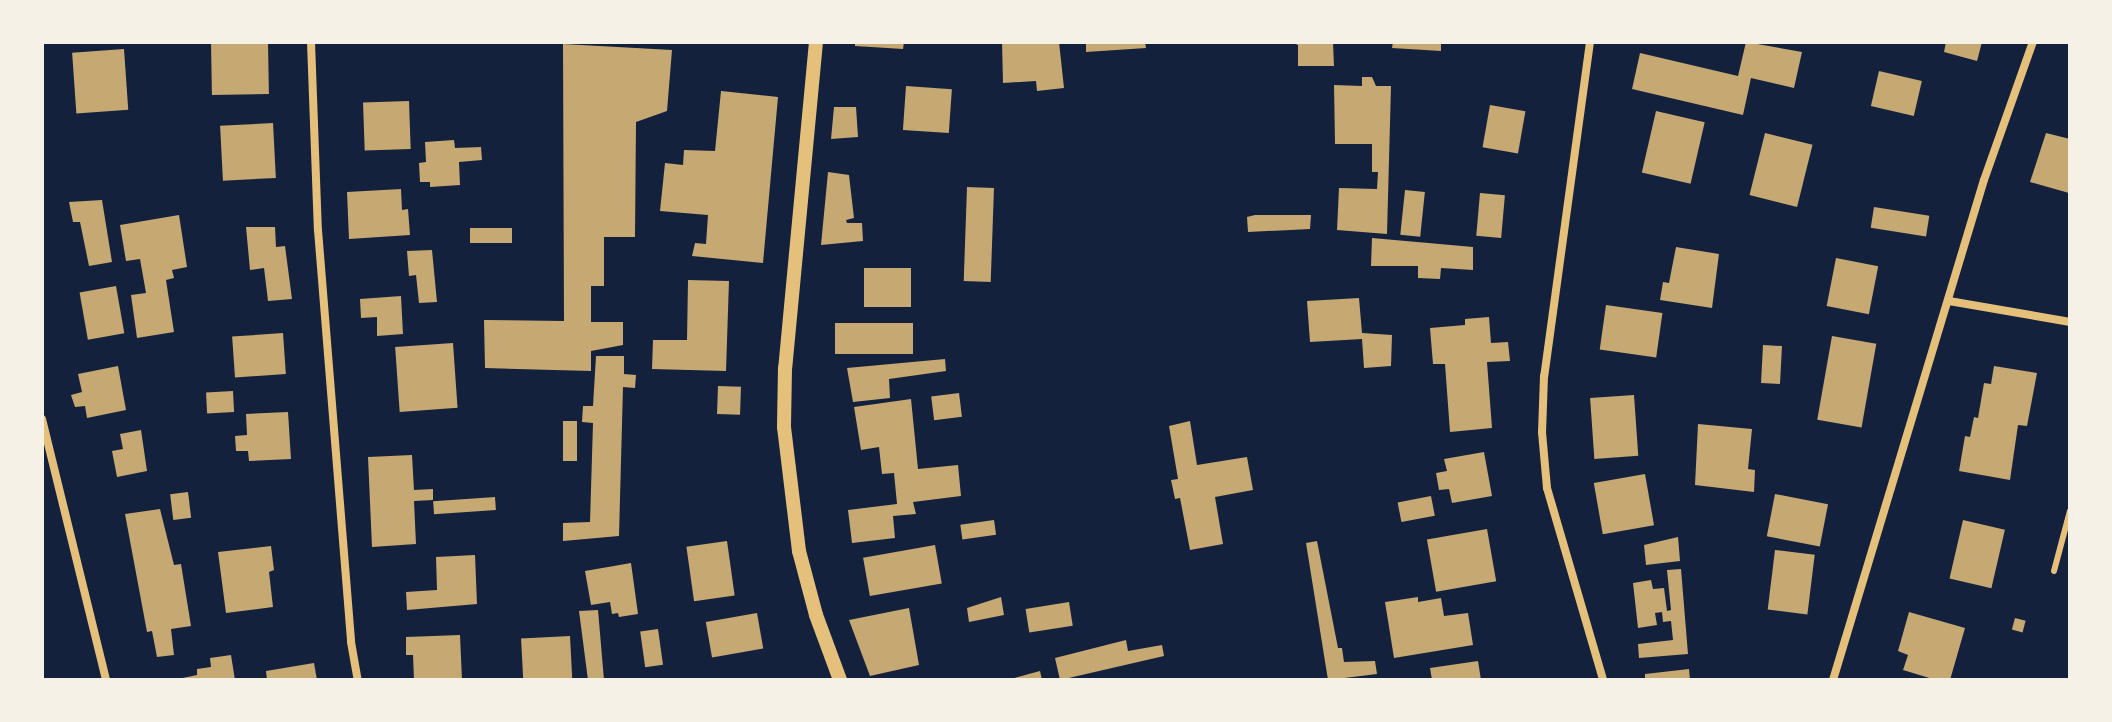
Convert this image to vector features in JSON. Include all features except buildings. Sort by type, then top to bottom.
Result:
[{"type":"street","points":[[311,42],[318,230],[351,642],[358,680]]},
{"type":"street","points":[[816,42],[785,368],[784,427],[799,551],[816,615],[840,680]]},
{"type":"street","points":[[1590,42],[1544,376],[1542,432],[1547,488],[1603,680]]},
{"type":"street","points":[[1833,680],[1984,180],[2033,42]]},
{"type":"street","points":[[1949,301],[2070,322]]},
{"type":"street","points":[[42,419],[46,453],[106,680]]},
{"type":"lane","points":[[2054,571],[2070,511]]}]
